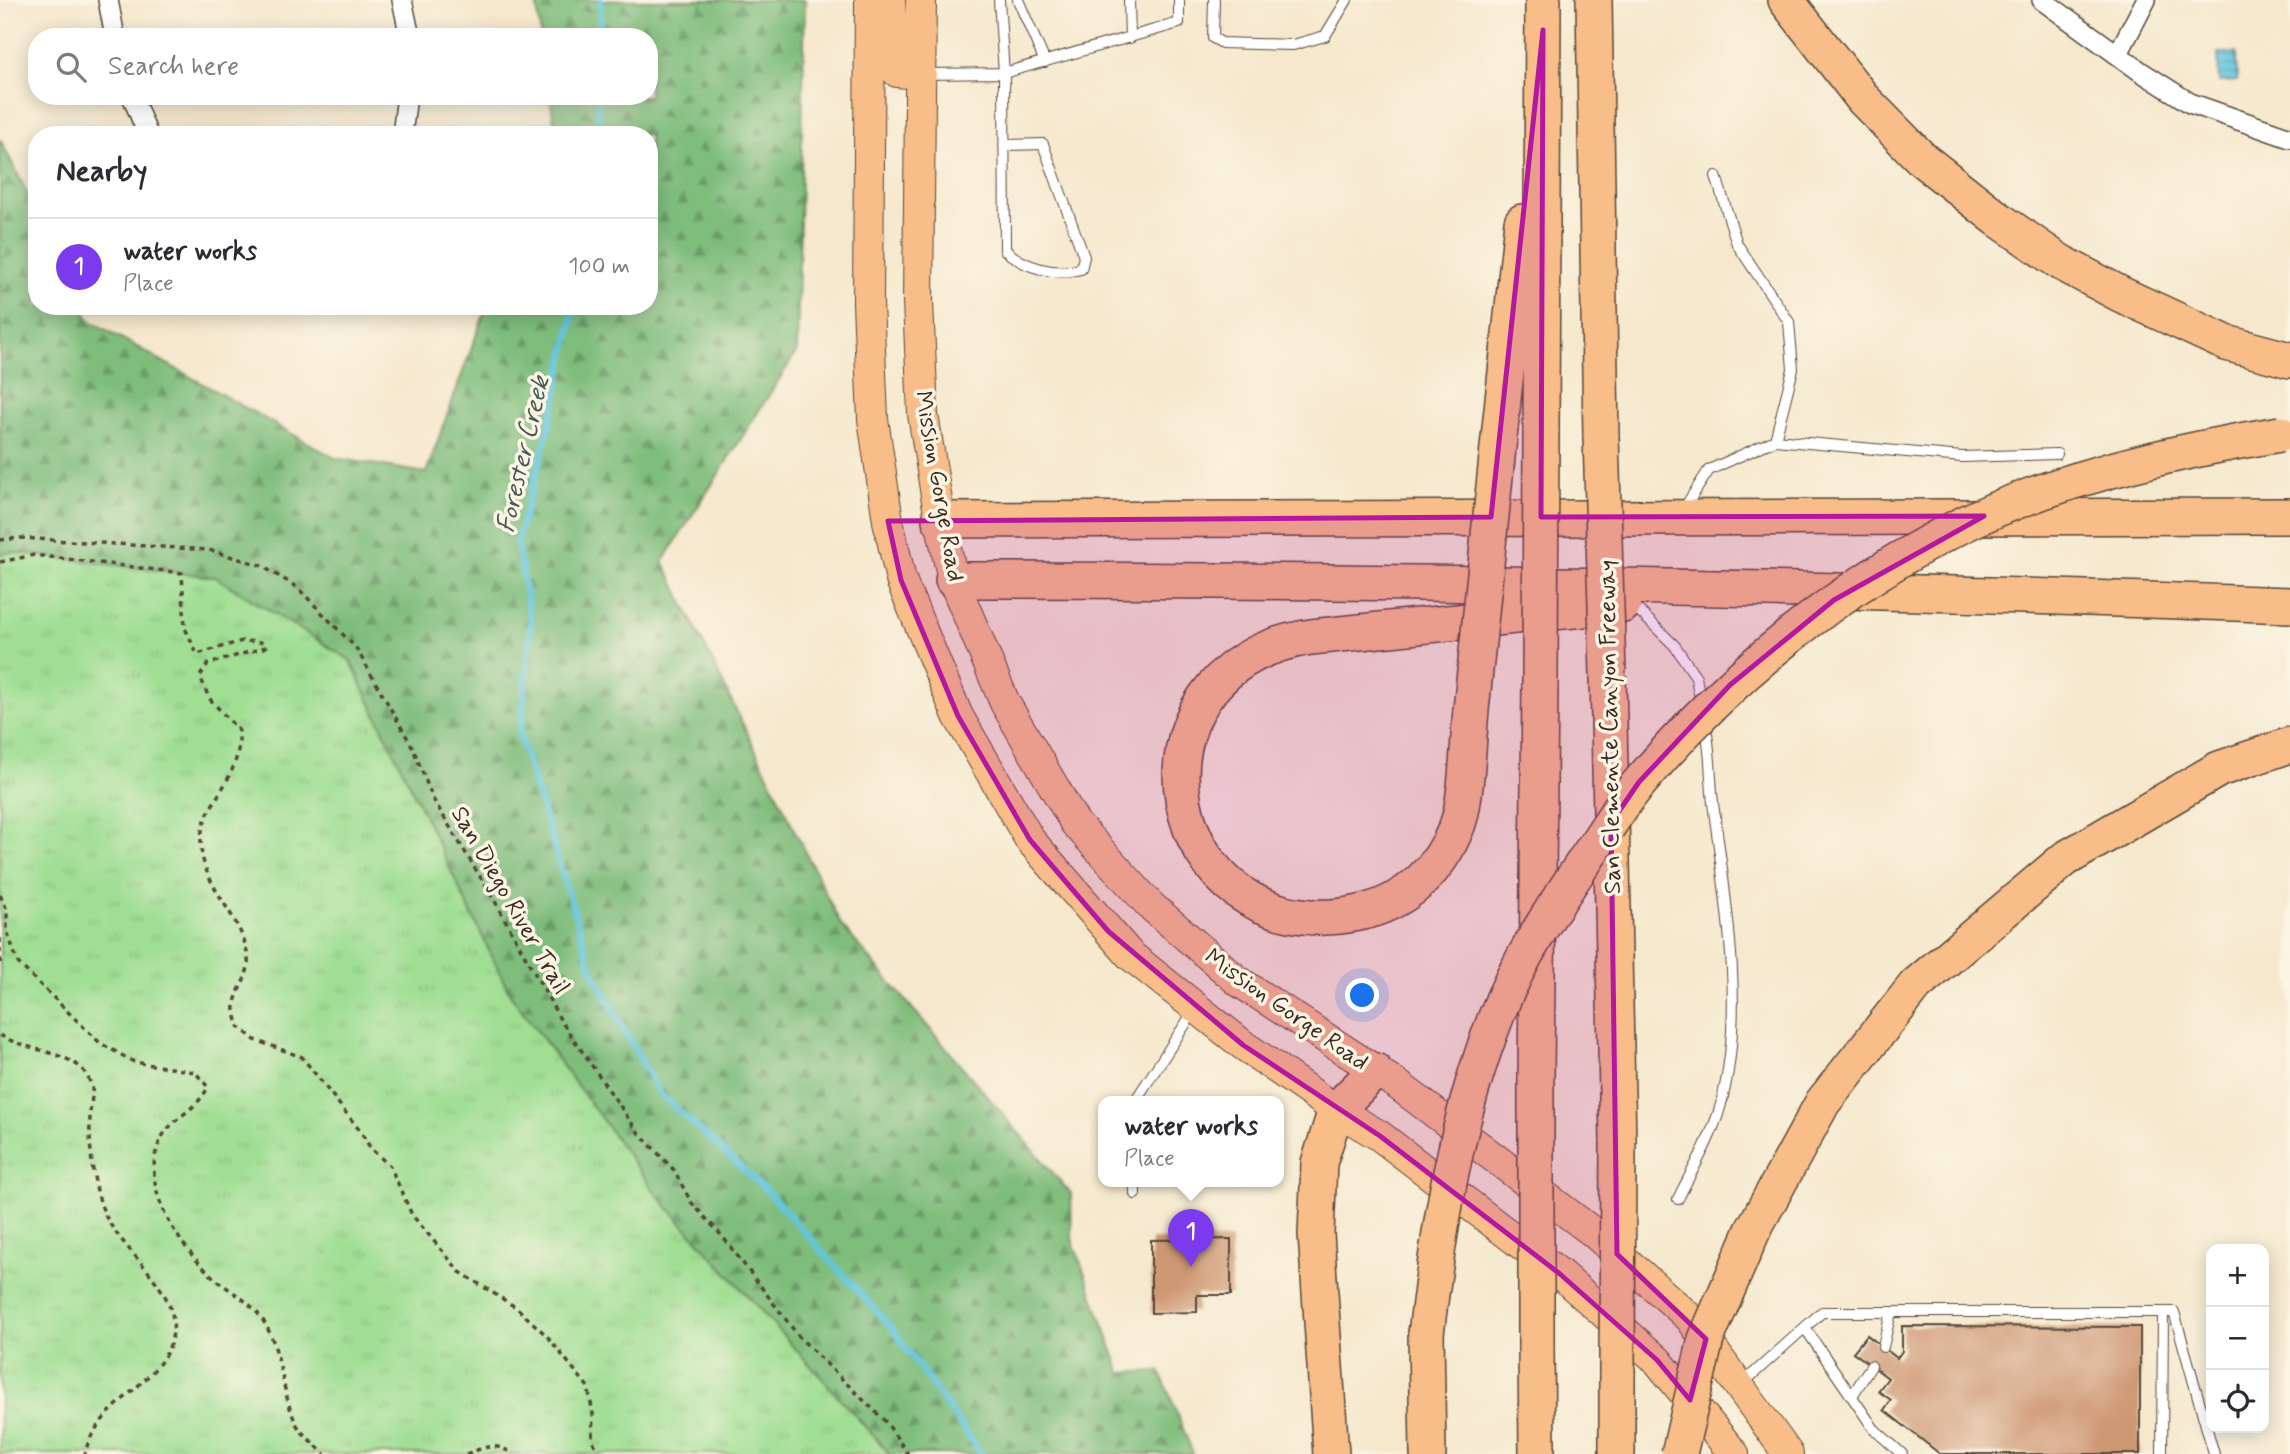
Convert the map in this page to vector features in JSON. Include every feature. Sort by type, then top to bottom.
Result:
[{"type":"highway","name":"San Clemente Canyon Freeway","points":[[1594,0],[1601,436],[1618,1142],[1617,1454]]},
{"type":"highway","points":[[1786,0],[1864,100],[1923,160],[1998,219],[2060,262],[2120,294],[2226,343],[2290,360]]},
{"type":"highway","points":[[1543,15],[1500,428],[1471,710],[1458,823],[1441,861],[1410,892],[1374,910],[1331,919],[1290,916],[1249,899],[1217,873],[1198,848],[1183,809],[1180,769],[1189,730],[1203,699],[1226,672],[1282,641],[1311,637],[1632,604],[1783,589]]},
{"type":"highway","points":[[1537,1454],[1536,1079],[1543,15]]},
{"type":"highway","points":[[1428,1454],[1426,1334],[1438,1235],[1458,1141],[1501,1004],[1537,931],[1639,782],[1730,685],[1834,600],[1963,524],[2059,486],[2188,449],[2290,433]]},
{"type":"highway","points":[[940,520],[2290,516]]},
{"type":"highway","points":[[953,580],[1263,579],[1783,589],[2290,604]]},
{"type":"highway","points":[[1679,1454],[1706,1339],[1753,1230],[1823,1102],[1916,985],[2065,859],[2219,769],[2290,745]]},
{"type":"highway","points":[[1331,1454],[1316,1234],[1319,1163],[1336,1110],[1376,1071]]},
{"type":"main road","name":"Mission Gorge Road","points":[[870,0],[868,303],[873,419],[888,521],[901,580],[958,716],[1030,840],[1130,955],[1336,1110],[1380,1136],[1560,1274],[1657,1360],[1734,1454]]},
{"type":"main road","points":[[890,0],[894,68],[897,72],[920,74]]},
{"type":"main road","name":"Mission Gorge Road","points":[[921,0],[918,302],[923,414],[940,520],[953,580],[1005,703],[1075,823],[1151,906],[1238,981],[1376,1071],[1594,1233],[1690,1318],[1788,1454]]},
{"type":"main road","points":[[888,521],[940,520]]},
{"type":"main road","points":[[901,580],[953,580]]},
{"type":"street","points":[[108,0],[113,28]]},
{"type":"street","points":[[402,0],[408,28]]},
{"type":"street","points":[[2042,0],[2190,103],[2290,138]]},
{"type":"street","points":[[2118,54],[2146,0]]},
{"type":"street","points":[[136,105],[145,126]]},
{"type":"street","points":[[403,126],[406,105]]},
{"type":"lane","points":[[999,0],[1004,73],[1004,145],[1005,250],[1014,258],[1040,268],[1063,272],[1082,269],[1084,257],[1043,144],[1004,145]]},
{"type":"lane","points":[[1018,0],[1045,62]]},
{"type":"lane","points":[[1129,0],[1129,38]]},
{"type":"lane","points":[[920,74],[1004,73],[1045,62],[1179,23],[1179,0]]},
{"type":"lane","points":[[1214,0],[1211,30],[1213,38],[1222,43],[1293,45],[1325,36],[1347,0]]},
{"type":"lane","points":[[1716,176],[1737,244],[1789,322],[1793,369],[1775,440]]},
{"type":"lane","points":[[1679,517],[1709,471],[1775,440],[1962,457],[2057,454]]},
{"type":"lane","points":[[1632,604],[1675,646],[1696,677],[1710,745],[1729,942],[1731,1000],[1723,1097],[1708,1141],[1678,1199]]},
{"type":"lane","points":[[1138,1096],[1196,1007]]},
{"type":"lane","points":[[1135,1187],[1135,1194]]},
{"type":"lane","points":[[1740,1386],[1822,1312],[2175,1312],[2214,1454]]},
{"type":"lane","points":[[1882,1347],[1891,1312]]},
{"type":"lane","points":[[2162,1454],[2163,1312]]},
{"type":"lane","points":[[1805,1328],[1874,1429],[1902,1454]]},
{"type":"lane","points":[[1852,1396],[1871,1366]]},
{"type":"path","name":"San Diego River Trail","points":[[0,540],[34,538],[209,550],[260,565],[297,587],[356,648],[412,746],[433,799],[496,903],[561,1021],[638,1132],[674,1170],[691,1202],[723,1237],[800,1338],[886,1422],[908,1454]]},
{"type":"path","points":[[0,562],[34,555],[182,573],[185,628],[197,654],[242,641],[261,642],[266,647],[208,664],[200,676],[209,698],[240,731],[239,760],[205,819],[200,838],[202,859],[214,890],[239,931],[248,958],[245,980],[235,1005],[239,1026],[255,1040],[302,1058],[361,1132],[371,1149],[390,1166],[412,1215],[460,1272],[517,1308],[547,1336],[588,1387],[593,1414],[592,1438],[599,1454]]},
{"type":"path","points":[[0,895],[7,910],[7,931],[18,963],[100,1043],[134,1062],[195,1072],[208,1087],[201,1102],[167,1128],[159,1144],[154,1172],[156,1193],[184,1245],[210,1274],[253,1305],[266,1324],[297,1425],[325,1454]]},
{"type":"path","points":[[0,938],[0,966]]},
{"type":"path","points":[[0,1035],[22,1046],[65,1058],[88,1078],[92,1087],[90,1118],[95,1185],[104,1213],[167,1300],[174,1331],[165,1358],[99,1422],[87,1443],[85,1454]]},
{"type":"path","points":[[466,1454],[490,1446],[504,1447],[512,1454]]},
{"type":"highlighted area","points":[[1543,30],[1541,517],[1984,516],[1834,600],[1730,685],[1639,782],[1611,823],[1617,1254],[1706,1339],[1690,1400],[1657,1360],[1560,1274],[1380,1136],[1243,1045],[1108,931],[1030,840],[958,716],[901,580],[888,521],[1491,517]]},
{"type":"green space","points":[[536,0],[805,0],[797,351],[663,561],[841,925],[1071,1194],[1072,1239],[1121,1373],[1160,1371],[1193,1454],[890,1454],[659,1197],[510,994],[350,660],[215,577],[11,552],[0,554],[0,139],[28,195],[28,315],[86,315],[89,320],[335,458],[426,473],[484,315],[658,315],[658,126],[552,126],[551,105],[658,105],[658,28],[540,28]]},
{"type":"green space","points":[[11,552],[215,577],[350,660],[510,994],[659,1197],[890,1454],[0,1454],[0,554]]},
{"type":"water","points":[[2236,53],[2237,81],[2219,82],[2218,54]]},
{"type":"building","points":[[1231,1239],[1231,1295],[1197,1295],[1197,1312],[1151,1313],[1151,1240]]},
{"type":"building","points":[[1902,1326],[2140,1327],[2140,1454],[1940,1454],[1884,1410],[1891,1400],[1878,1391],[1888,1378],[1853,1352],[1867,1335],[1897,1358],[1902,1351]]},
{"type":"waterway","name":"Forester Creek","points":[[600,28],[601,0]]},
{"type":"waterway","name":"Forester Creek","points":[[597,126],[599,105]]},
{"type":"waterway","points":[[573,315],[548,432],[517,541],[531,623],[520,737],[593,973],[659,1093],[769,1193],[891,1327],[981,1454]]},
{"type":"place","name":"water works","points":[[1191,1267]]}]
